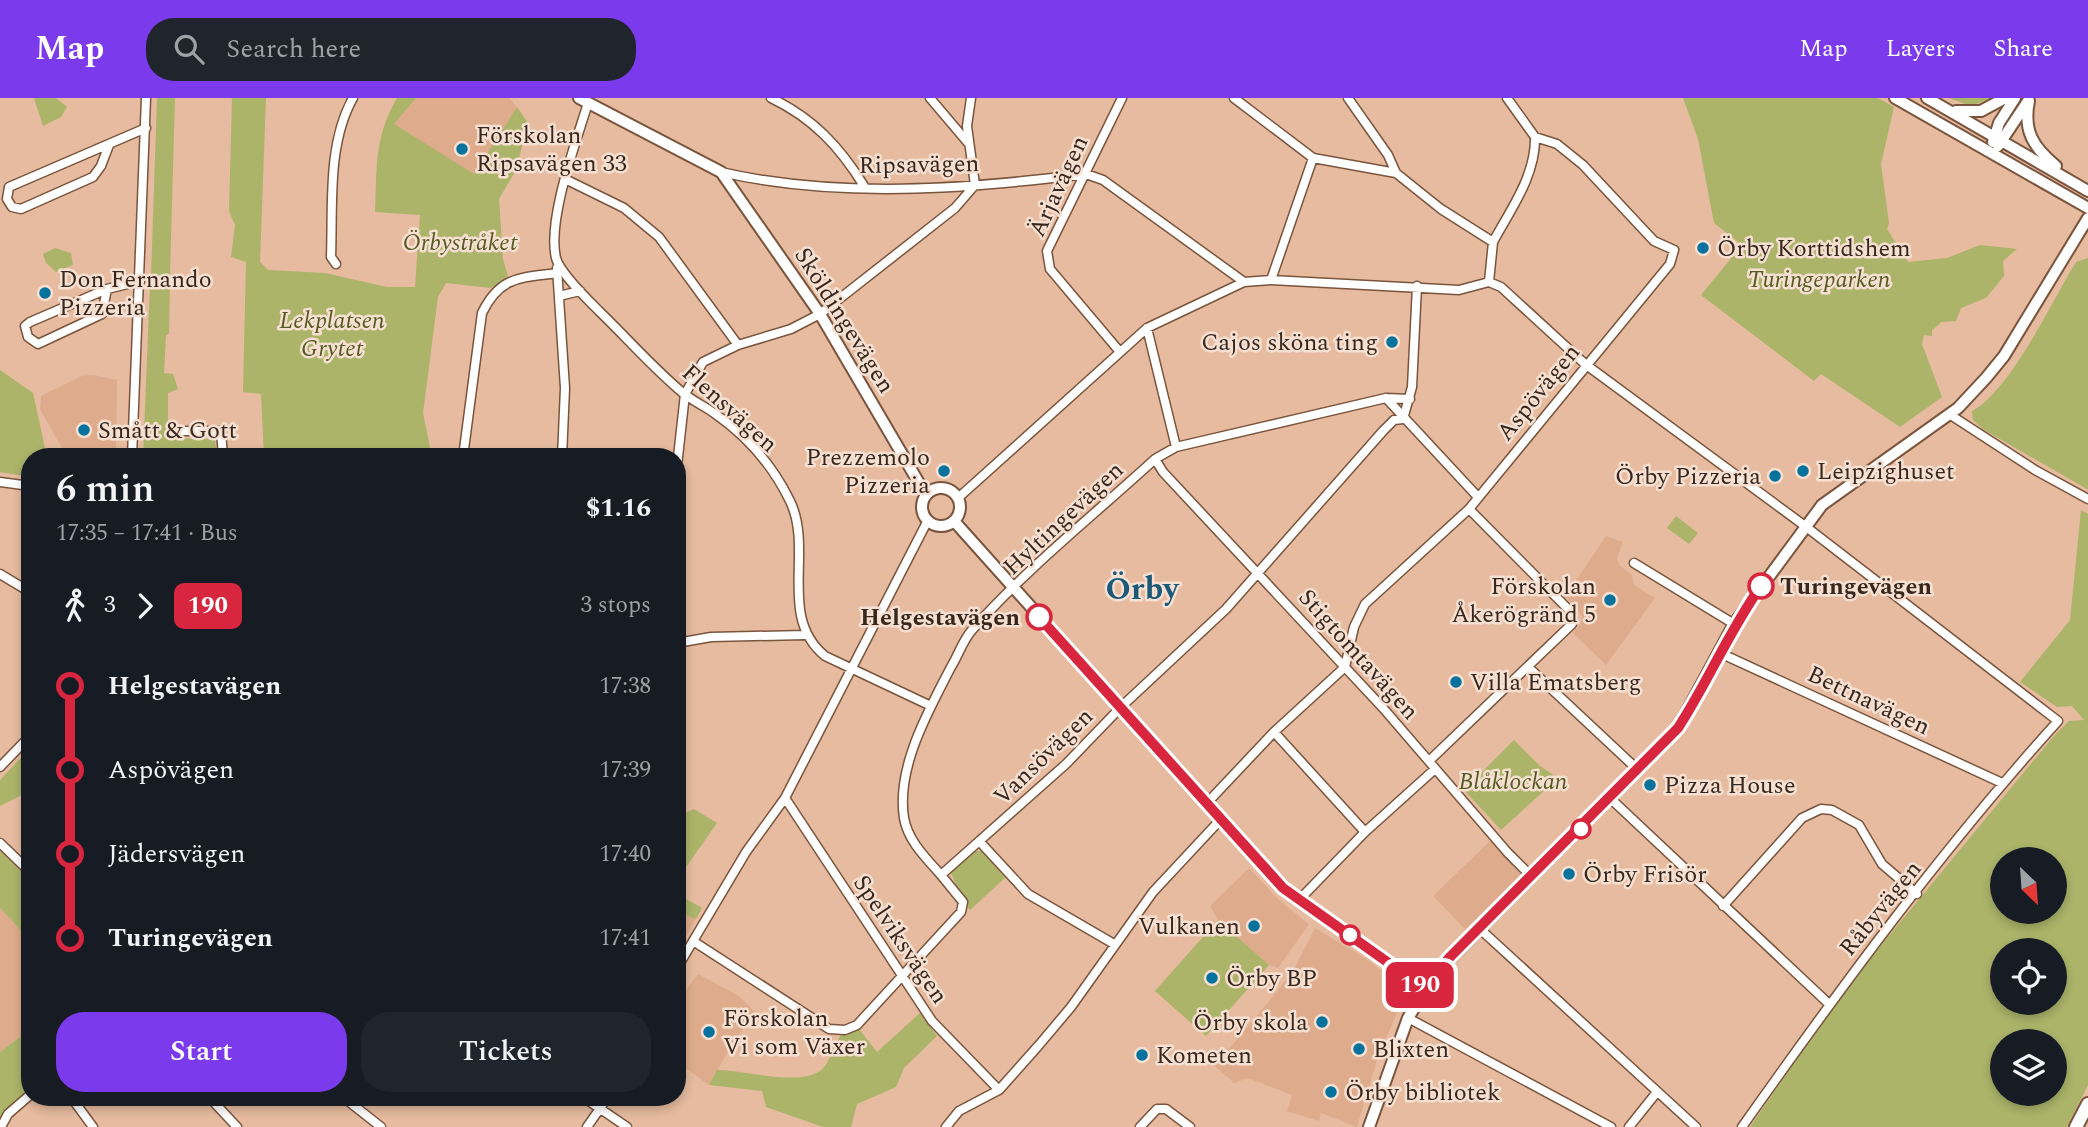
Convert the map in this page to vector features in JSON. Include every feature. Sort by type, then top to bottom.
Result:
[{"type":"main road","points":[[2076,1127],[2088,1104]]},
{"type":"street","points":[[132,448],[146,98]]},
{"type":"street","points":[[336,264],[331,257],[338,142],[343,116],[353,98]]},
{"type":"street","points":[[771,98],[816,125],[837,146],[864,186]]},
{"type":"street","points":[[930,98],[969,144]]},
{"type":"street","points":[[679,448],[685,394],[703,362],[738,345],[791,329],[820,314],[955,208],[975,185],[969,144],[971,98]]},
{"type":"street","name":"Ärjavägen","points":[[1120,352],[1050,269],[1047,251],[1122,98]]},
{"type":"street","points":[[1234,98],[1313,158],[1396,173]]},
{"type":"street","points":[[1348,98],[1388,155],[1396,173],[1441,209],[1493,242]]},
{"type":"street","points":[[1489,282],[1493,242],[1529,173],[1536,151],[1535,137],[1507,98]]},
{"type":"street","points":[[1895,98],[2088,208]]},
{"type":"street","points":[[1927,98],[2088,191]]},
{"type":"street","points":[[1949,110],[1975,113],[2005,98]]},
{"type":"street","points":[[1992,153],[2015,98]]},
{"type":"street","points":[[1998,138],[2030,99]]},
{"type":"street","points":[[2030,99],[2026,120],[2031,141],[2073,182]]},
{"type":"street","points":[[562,448],[565,388],[556,259],[557,205],[584,101]]},
{"type":"street","name":"Ripsavägen","points":[[584,101],[721,172],[805,185],[975,185],[1086,174]]},
{"type":"street","points":[[109,145],[101,166],[93,177],[22,209],[12,207],[6,193],[9,187],[146,128]]},
{"type":"street","name":"Aspövägen","points":[[1345,667],[1354,626],[1365,604],[1469,509],[1670,264],[1674,250],[1654,241],[1583,165],[1558,144],[1535,137]]},
{"type":"street","points":[[1270,280],[1313,158]]},
{"type":"street","name":"Sköldingevägen","points":[[721,172],[820,314],[926,495],[922,506],[928,520]]},
{"type":"street","points":[[1086,174],[1102,180],[1244,282]]},
{"type":"street","points":[[565,178],[624,208],[659,237],[738,345]]},
{"type":"street","points":[[1369,1127],[1408,1018],[1424,988],[1678,728],[1734,625],[1822,505],[1949,414],[2004,356],[2088,218]]},
{"type":"street","name":"Flensvägen","points":[[556,259],[580,291],[685,394],[716,415],[753,447],[791,503],[796,518],[799,612],[805,635]]},
{"type":"street","points":[[464,448],[482,313],[489,298],[511,280],[557,273]]},
{"type":"street","points":[[958,498],[1147,328],[1244,282],[1270,280],[1459,290],[1489,282],[1501,287],[1586,365],[1805,526]]},
{"type":"street","points":[[107,289],[102,314],[38,344],[28,337],[25,326],[30,322],[107,289],[141,281]]},
{"type":"street","points":[[1403,419],[1410,399],[1417,286]]},
{"type":"street","points":[[559,296],[580,291]]},
{"type":"street","points":[[1147,328],[1176,447]]},
{"type":"street","points":[[1386,398],[1477,496]]},
{"type":"street","name":"Hyltingevägen","points":[[941,875],[917,848],[904,818],[903,792],[914,748],[931,706],[970,633],[1014,588],[1155,459],[1176,447],[1386,398],[1410,399]]},
{"type":"street","points":[[1949,414],[2035,470],[2088,499]]},
{"type":"street","name":"Vansövägen","points":[[941,875],[1066,764],[1121,706],[1226,609],[1383,431],[1394,420],[1403,419]]},
{"type":"street","points":[[177,431],[221,431],[222,448]]},
{"type":"street","name":"Stigtomtavägen","points":[[1155,459],[1532,877]]},
{"type":"street","points":[[0,482],[21,485]]},
{"type":"street","points":[[686,953],[746,852],[785,798],[928,520],[941,526],[954,521],[960,510],[958,498],[943,488],[926,495]]},
{"type":"street","points":[[1429,761],[1572,624],[1572,612],[1469,509]]},
{"type":"street","points":[[954,521],[1298,901],[1424,988]]},
{"type":"street","name":"Råbyvägen","points":[[1742,1127],[1828,1003],[1917,894],[2002,783],[2058,721],[1805,526]]},
{"type":"street","points":[[1634,563],[1734,625]]},
{"type":"street","points":[[0,574],[21,587]]},
{"type":"street","points":[[686,641],[711,637],[805,635],[825,656],[931,706]]},
{"type":"street","name":"Bettnavägen","points":[[1720,653],[2002,783]]},
{"type":"street","points":[[1208,802],[1274,732],[1345,667]]},
{"type":"street","points":[[1528,667],[1638,769]]},
{"type":"street","points":[[1274,732],[1366,832]]},
{"type":"street","points":[[1,764],[21,745]]},
{"type":"street","points":[[1298,901],[1366,832],[1435,769]]},
{"type":"street","name":"Spelviksvägen","points":[[785,798],[942,1033],[999,1090]]},
{"type":"street","points":[[1611,799],[1828,1003]]},
{"type":"street","points":[[1723,906],[1802,818],[1821,809],[1832,810],[1859,825],[1882,864],[1917,894]]},
{"type":"street","points":[[946,1127],[959,1111],[999,1090],[1071,1007],[1153,892],[1222,818]]},
{"type":"street","points":[[980,842],[1028,894],[1114,944]]},
{"type":"street","points":[[0,843],[21,863]]},
{"type":"street","points":[[693,941],[829,1029],[845,1030],[857,1025],[961,912],[963,902],[941,875]]},
{"type":"street","points":[[1480,929],[1696,1127]]},
{"type":"street","points":[[1408,1018],[1611,1127]]},
{"type":"street","points":[[1629,1127],[1657,1092]]},
{"type":"street","points":[[1,1127],[8,1114],[21,1102]]},
{"type":"street","points":[[78,1106],[93,1127]]},
{"type":"street","points":[[217,1106],[237,1127]]},
{"type":"street","points":[[354,1106],[381,1127]]},
{"type":"street","points":[[595,1106],[627,1127]]},
{"type":"street","points":[[587,1127],[603,1106]]},
{"type":"street","points":[[1140,1127],[1157,1109],[1166,1109],[1190,1127]]},
{"type":"shaded area","name":"Förskolan Ripsavägen 33","points":[[416,98],[509,98],[517,107],[474,175],[393,124]]},
{"type":"shaded area","name":"Smått & Gott","points":[[94,375],[117,380],[116,448],[62,448],[40,409],[41,396],[82,376]]},
{"type":"shaded area","name":"Förskolan Åkerögränd 5","points":[[1606,536],[1623,542],[1617,558],[1619,565],[1632,575],[1634,585],[1655,598],[1606,665],[1573,633],[1583,619],[1575,605],[1565,597]]},
{"type":"shaded area","points":[[1492,839],[1521,871],[1521,876],[1466,930],[1433,896]]},
{"type":"shaded area","name":"Örby skola","points":[[1249,868],[1279,900],[1309,924],[1278,968],[1269,965],[1218,920],[1210,906]]},
{"type":"shaded area","points":[[0,908],[21,930],[21,1035],[0,1052]]},
{"type":"shaded area","points":[[686,915],[696,919],[686,936]]},
{"type":"shaded area","name":"Örby skola","points":[[1315,928],[1365,958],[1397,983],[1403,993],[1378,1057],[1357,1127],[1321,1113],[1319,1121],[1287,1111],[1292,1095],[1248,1078],[1234,1083],[1215,1066],[1292,973]]},
{"type":"shaded area","name":"Förskolan Vi som Växer","points":[[698,974],[739,996],[756,1013],[734,1041],[709,1085],[686,1068],[686,990]]},
{"type":"green space","points":[[34,98],[56,98],[67,107],[61,117],[43,126]]},
{"type":"green space","points":[[157,98],[175,98],[170,274],[151,276]]},
{"type":"green space","name":"Örbystråket","points":[[232,98],[266,98],[260,262],[268,270],[325,273],[387,287],[415,287],[420,215],[375,212],[380,140],[397,98],[416,98],[394,124],[474,174],[517,107],[528,123],[516,170],[499,199],[503,259],[508,276],[491,288],[446,283],[438,297],[423,413],[430,448],[264,448],[261,394],[243,392],[246,262],[231,257],[235,225],[229,211]]},
{"type":"green space","name":"Turingeparken","points":[[1683,98],[1878,98],[1894,107],[1881,164],[1889,223],[1887,229],[1908,262],[1947,258],[1980,245],[2017,249],[2003,261],[2004,276],[1986,298],[1961,308],[1956,321],[1942,322],[1932,330],[1932,336],[1924,335],[1922,344],[1942,397],[1900,427],[1821,374],[1814,381],[1701,295],[1742,245],[1714,223],[1698,139]]},
{"type":"green space","points":[[1949,98],[1992,98],[1971,106]]},
{"type":"green space","points":[[55,248],[71,253],[73,265],[56,272],[46,263],[43,254]]},
{"type":"green space","points":[[2088,258],[2087,489],[1984,430],[1973,420],[1972,411],[1987,400],[2016,365],[2076,262]]},
{"type":"green space","points":[[170,283],[169,334],[166,335],[164,373],[173,374],[178,389],[168,393],[168,438],[215,439],[216,448],[143,448],[150,285]]},
{"type":"green space","points":[[0,370],[33,393],[45,448],[21,448],[21,476],[0,472]]},
{"type":"green space","points":[[2081,510],[2088,514],[2088,1085],[2067,1127],[1750,1127],[1840,995],[2053,737],[2069,721],[2084,720],[2072,706],[2057,707],[2020,682],[2070,620]]},
{"type":"green space","points":[[1676,516],[1698,533],[1689,544],[1667,528]]},
{"type":"green space","name":"Blåklockan","points":[[1514,740],[1540,766],[1558,778],[1501,830],[1464,790]]},
{"type":"green space","points":[[21,758],[21,796],[0,806],[0,780]]},
{"type":"green space","points":[[694,809],[717,823],[686,867],[686,812]]},
{"type":"green space","points":[[0,851],[21,871],[21,930],[0,908]]},
{"type":"green space","points":[[975,851],[982,851],[1005,878],[970,910],[963,902],[951,873]]},
{"type":"green space","points":[[686,899],[702,908],[696,919],[686,915]]},
{"type":"green space","name":"Örby BP","points":[[1218,920],[1269,965],[1206,1036],[1155,991]]},
{"type":"green space","points":[[920,1013],[937,1036],[904,1068],[896,1087],[857,1104],[851,1127],[823,1127],[766,1107],[762,1091],[709,1085],[717,1070],[790,1078],[817,1073],[825,1066],[840,1036],[859,1029],[877,1052]]},
{"type":"green space","points":[[21,1036],[21,1097],[0,1118],[0,1052]]},
{"type":"bus line","name":"190","points":[[1039,617],[1283,888],[1424,988],[1450,957],[1596,814],[1678,728],[1693,705],[1734,625],[1761,586]]},
{"type":"place","name":"Förskolan Ripsavägen 33","points":[[462,149]]},
{"type":"place","name":"Örby Korttidshem","points":[[1703,248]]},
{"type":"place","name":"Don Fernando Pizzeria","points":[[45,293]]},
{"type":"place","name":"Cajos sköna ting","points":[[1392,342]]},
{"type":"place","name":"Smått & Gott","points":[[84,430]]},
{"type":"place","name":"Prezzemolo Pizzeria","points":[[944,471]]},
{"type":"place","name":"Leipzighuset","points":[[1803,471]]},
{"type":"place","name":"Örby Pizzeria","points":[[1775,476]]},
{"type":"place","name":"Turingevägen","points":[[1761,586]]},
{"type":"place","name":"Förskolan Åkerögränd 5","points":[[1610,600]]},
{"type":"place","name":"Helgestavägen","points":[[1039,617]]},
{"type":"place","name":"Villa Ematsberg","points":[[1456,682]]},
{"type":"place","name":"Pizza House","points":[[1650,785]]},
{"type":"place","name":"Örby Frisör","points":[[1569,874]]},
{"type":"place","name":"Vulkanen","points":[[1254,926]]},
{"type":"place","name":"Örby BP","points":[[1212,978]]},
{"type":"place","name":"Örby skola","points":[[1322,1022]]},
{"type":"place","name":"Förskolan Vi som Växer","points":[[709,1032]]},
{"type":"place","name":"Blixten","points":[[1359,1049]]},
{"type":"place","name":"Kometen","points":[[1142,1055]]},
{"type":"place","name":"Örby bibliotek","points":[[1331,1092]]},
{"type":"district","name":"Örby","points":[[1142,588]]},
{"type":"park label","name":"Lekplatsen Grytet","points":[[332,334]]}]
